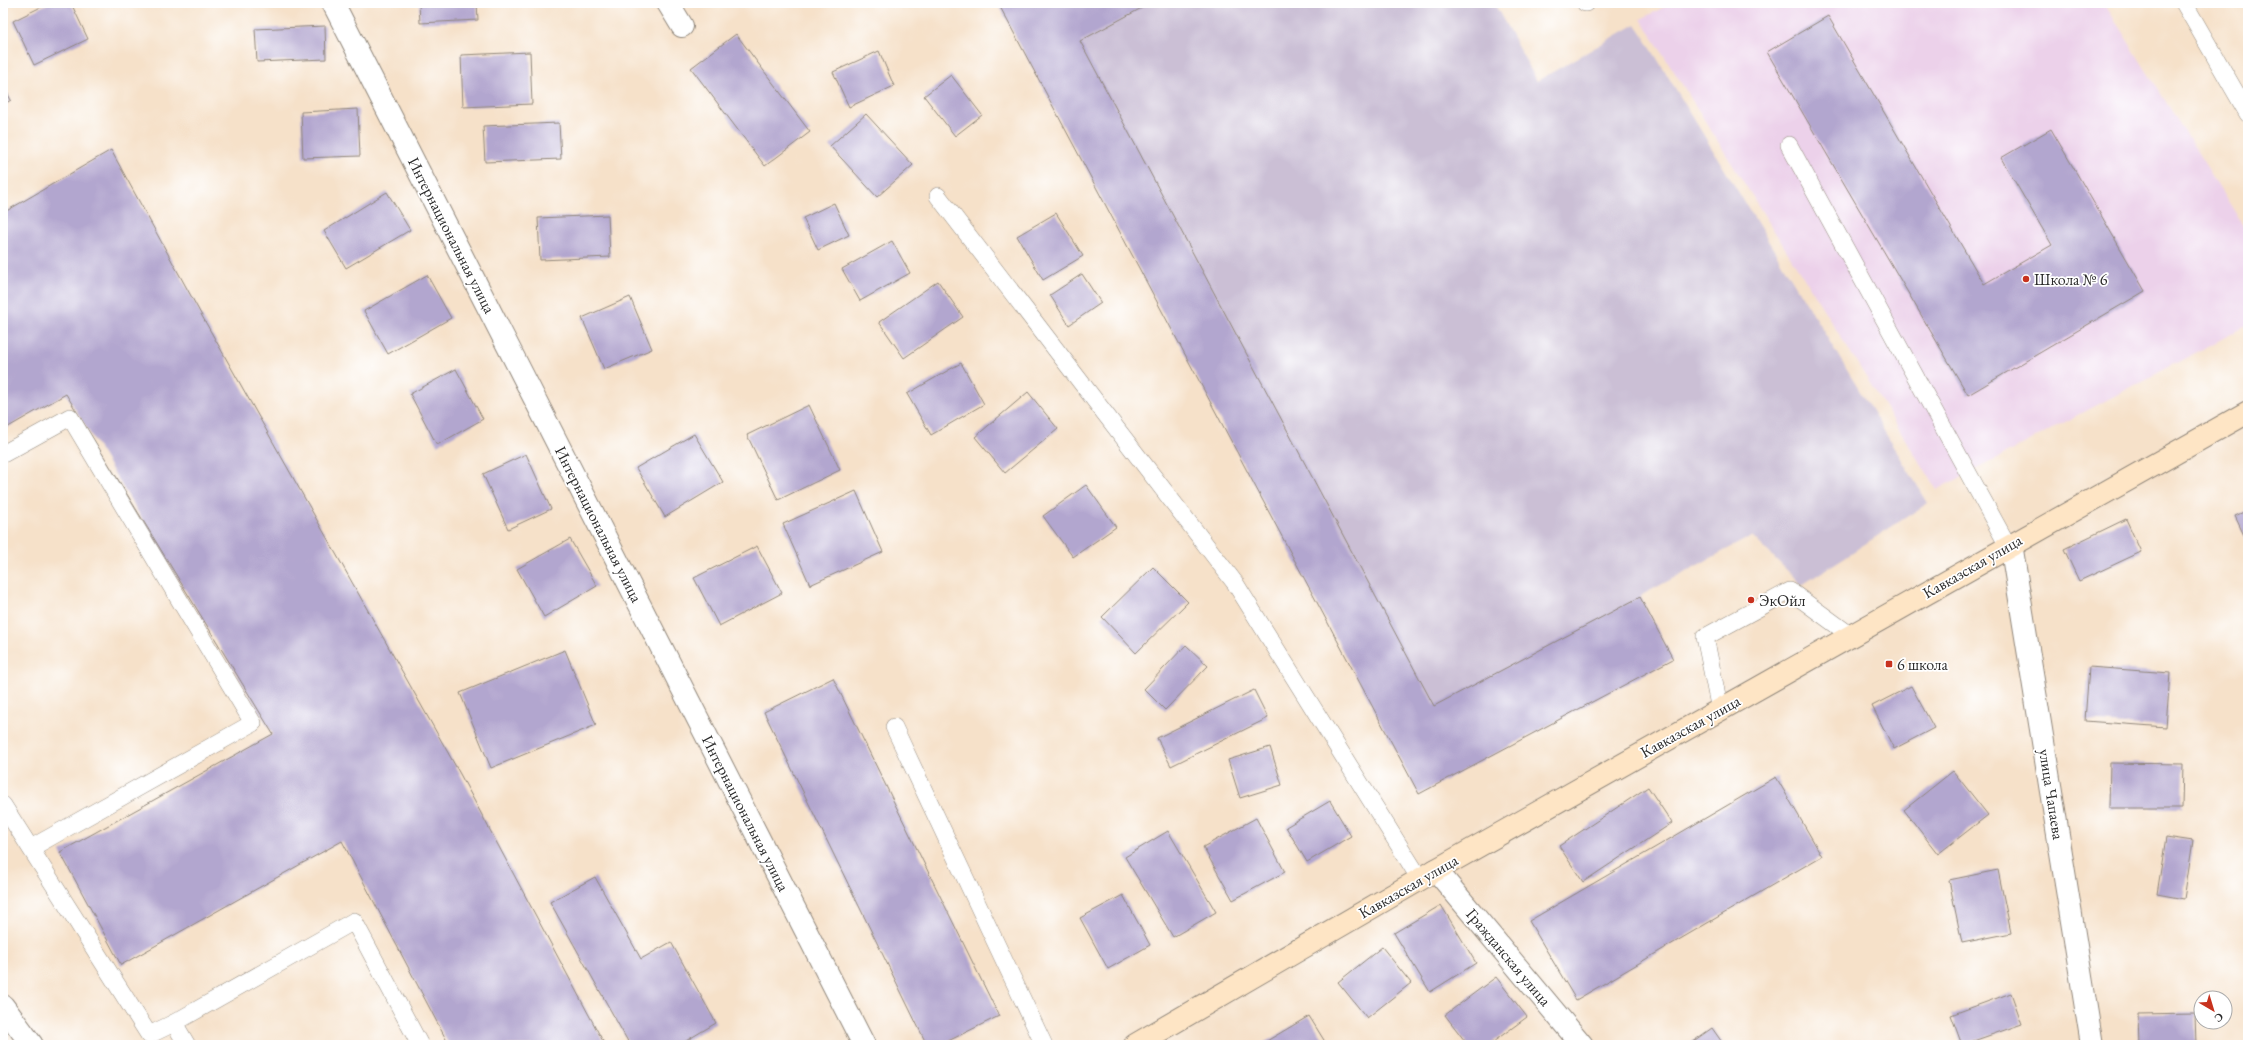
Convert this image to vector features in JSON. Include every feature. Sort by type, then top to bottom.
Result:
[{"type":"main road","name":"Кавказская улица","points":[[1135,1045],[1428,875],[2010,545],[2248,412]]},
{"type":"street","name":"Интернациональная улица","points":[[333,3],[864,1045]]},
{"type":"street","points":[[668,3],[682,26]]},
{"type":"street","name":"улица Чапаева","points":[[2010,545],[2092,1045]]},
{"type":"street","name":"Гражданская улица","points":[[1428,875],[1582,1045]]},
{"type":"street","points":[[3,1006],[32,1045]]},
{"type":"lane","points":[[2184,3],[2248,114]]},
{"type":"lane","points":[[1789,145],[2010,545]]},
{"type":"lane","points":[[938,196],[1235,583],[1428,875]]},
{"type":"lane","points":[[3,454],[70,417],[253,723],[31,848]]},
{"type":"lane","points":[[1720,710],[1705,637],[1790,591],[1850,636]]},
{"type":"lane","points":[[894,727],[1044,1045]]},
{"type":"lane","points":[[3,805],[149,1035],[174,1023],[354,921],[420,1045]]},
{"type":"lane","points":[[174,1023],[187,1045]]},
{"type":"shaded area","points":[[998,3],[1494,3],[1537,81],[1636,24],[1928,503],[1802,585],[1752,536],[1640,596],[1673,659],[1419,794]]},
{"type":"shaded area","name":"Школа № 6","points":[[1672,3],[2104,3],[2248,233],[2248,325],[1937,490],[1641,19]]},
{"type":"building","points":[[49,3],[71,3],[88,39],[34,65],[13,21]]},
{"type":"building","points":[[419,3],[477,3],[478,20],[420,23]]},
{"type":"building","points":[[998,3],[1151,3],[1080,41],[1434,706],[1640,597],[1673,659],[1419,794]]},
{"type":"building","points":[[1828,16],[1984,284],[2052,245],[2001,158],[2051,129],[2145,291],[1968,395],[1767,52]]},
{"type":"building","points":[[325,26],[326,59],[257,62],[255,29]]},
{"type":"building","points":[[736,34],[810,132],[765,166],[691,68]]},
{"type":"building","points":[[879,51],[894,86],[849,107],[833,72]]},
{"type":"building","points":[[530,52],[532,104],[463,107],[461,55]]},
{"type":"building","points":[[951,75],[982,115],[955,136],[924,96]]},
{"type":"building","points":[[3,85],[11,100],[3,105]]},
{"type":"building","points":[[358,109],[360,156],[303,158],[301,112]]},
{"type":"building","points":[[866,114],[913,165],[877,197],[830,146]]},
{"type":"building","points":[[559,123],[561,159],[485,162],[483,126]]},
{"type":"building","points":[[111,150],[202,316],[460,774],[605,1045],[449,1045],[342,841],[121,965],[60,852],[273,734],[66,394],[3,430],[3,213]]},
{"type":"building","points":[[387,192],[410,230],[346,268],[324,231]]},
{"type":"building","points":[[834,203],[849,235],[818,250],[803,218]]},
{"type":"building","points":[[1056,213],[1083,256],[1043,280],[1017,236]]},
{"type":"building","points":[[608,215],[610,257],[540,260],[538,218]]},
{"type":"building","points":[[892,241],[910,273],[860,301],[842,269]]},
{"type":"building","points":[[1082,274],[1101,303],[1069,325],[1050,295]]},
{"type":"building","points":[[427,275],[451,318],[388,354],[364,311]]},
{"type":"building","points":[[938,281],[963,317],[904,358],[879,322]]},
{"type":"building","points":[[630,297],[652,349],[604,369],[582,318]]},
{"type":"building","points":[[961,363],[984,404],[931,435],[907,394]]},
{"type":"building","points":[[456,369],[483,419],[437,445],[410,394]]},
{"type":"building","points":[[1028,392],[1058,429],[1005,473],[975,437]]},
{"type":"building","points":[[809,405],[840,470],[778,500],[747,435]]},
{"type":"building","points":[[694,434],[723,482],[665,517],[636,468]]},
{"type":"building","points":[[526,454],[551,509],[508,529],[483,474]]},
{"type":"building","points":[[1086,485],[1116,527],[1073,557],[1043,516]]},
{"type":"building","points":[[856,491],[883,552],[810,585],[783,524]]},
{"type":"building","points":[[2248,510],[2248,544],[2235,516]]},
{"type":"building","points":[[2126,519],[2141,552],[2079,581],[2064,549]]},
{"type":"building","points":[[570,539],[597,586],[544,617],[517,569]]},
{"type":"building","points":[[757,546],[782,593],[719,626],[694,578]]},
{"type":"building","points":[[1153,567],[1188,602],[1136,653],[1102,617]]},
{"type":"building","points":[[1186,645],[1208,666],[1165,710],[1144,689]]},
{"type":"building","points":[[565,650],[596,725],[491,768],[460,693]]},
{"type":"building","points":[[2089,667],[2170,673],[2166,727],[2085,721]]},
{"type":"building","points":[[833,678],[999,1016],[940,1045],[927,1045],[764,712]]},
{"type":"building","points":[[1911,686],[1934,728],[1894,749],[1872,706]]},
{"type":"building","points":[[1254,690],[1268,718],[1171,766],[1157,738]]},
{"type":"building","points":[[1270,747],[1282,785],[1240,798],[1228,760]]},
{"type":"building","points":[[2110,763],[2183,764],[2182,808],[2109,808]]},
{"type":"building","points":[[1953,771],[1988,815],[1938,854],[1904,810]]},
{"type":"building","points":[[1776,777],[1822,856],[1576,1000],[1529,921]]},
{"type":"building","points":[[1648,787],[1672,823],[1583,882],[1559,846]]},
{"type":"building","points":[[1330,801],[1351,836],[1307,862],[1286,827]]},
{"type":"building","points":[[1256,818],[1285,872],[1233,900],[1203,847]]},
{"type":"building","points":[[1168,831],[1216,912],[1173,937],[1125,857]]},
{"type":"building","points":[[2166,837],[2193,841],[2184,899],[2157,894]]},
{"type":"building","points":[[1998,870],[2011,933],[1962,943],[1949,880]]},
{"type":"building","points":[[595,877],[641,959],[671,942],[716,1023],[679,1045],[630,1045],[550,902]]},
{"type":"building","points":[[1123,895],[1150,945],[1108,969],[1080,918]]},
{"type":"building","points":[[1441,905],[1476,963],[1430,992],[1394,933]]},
{"type":"building","points":[[1382,947],[1411,983],[1367,1018],[1338,982]]},
{"type":"building","points":[[1496,977],[1527,1017],[1489,1045],[1468,1045],[1445,1015]]},
{"type":"building","points":[[2011,993],[2022,1024],[1962,1045],[1951,1015]]},
{"type":"building","points":[[2193,1013],[2193,1030],[2196,1030],[2196,1045],[2139,1045],[2138,1014]]},
{"type":"building","points":[[1309,1016],[1327,1045],[1260,1045]]},
{"type":"building","points":[[1712,1028],[1724,1045],[1688,1045]]},
{"type":"place","name":"Школа № 6","points":[[2026,279]]},
{"type":"place","name":"ЭкОйл","points":[[1751,600]]},
{"type":"place","name":"6 школа","points":[[1889,664]]}]
